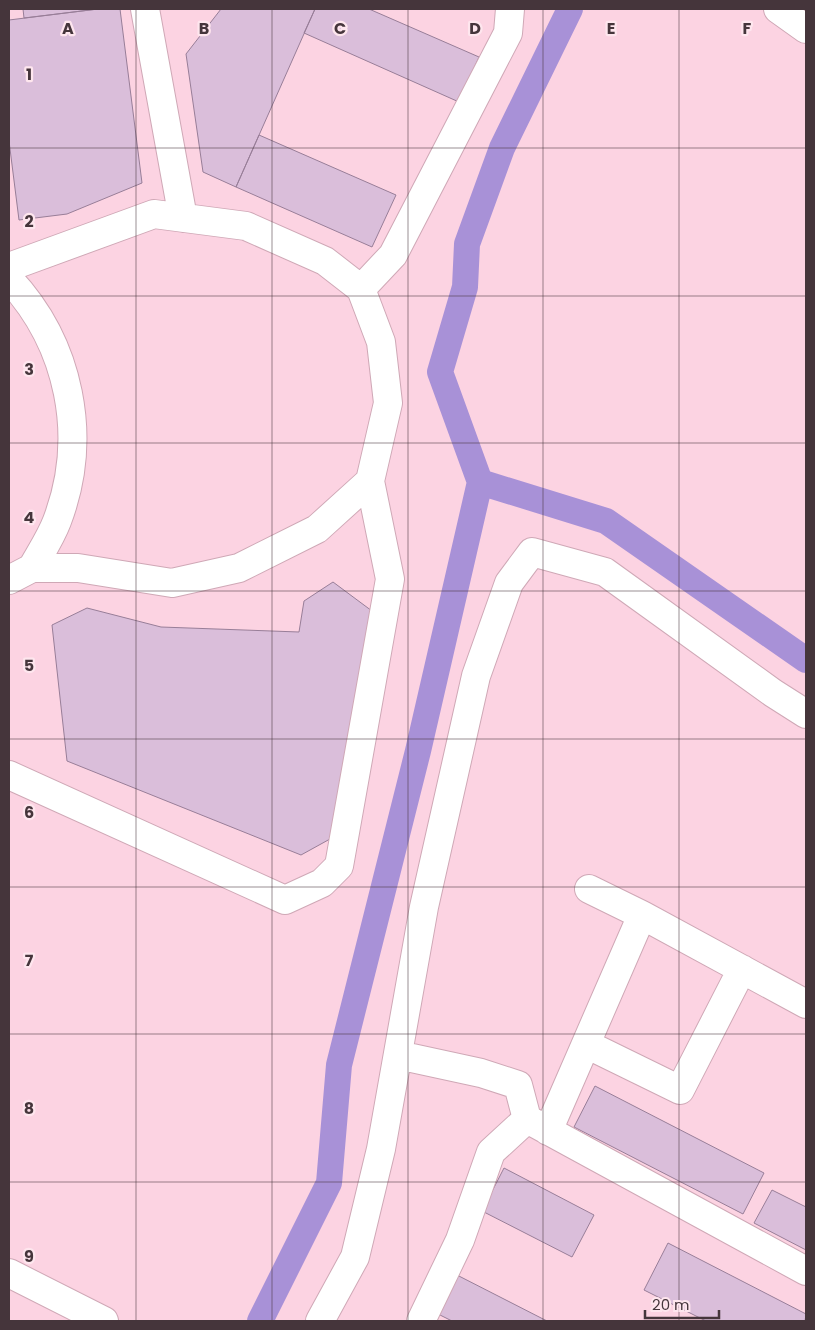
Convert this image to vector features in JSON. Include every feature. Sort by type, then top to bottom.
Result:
[{"type":"street","points":[[145,9],[183,218]]},
{"type":"street","points":[[361,289],[394,255],[508,33],[510,9]]},
{"type":"street","points":[[778,9],[806,29]]},
{"type":"street","points":[[9,267],[154,214],[246,226],[325,261],[361,289],[381,342],[388,403],[370,481],[390,579],[339,866],[322,883],[285,900],[9,775]]},
{"type":"street","points":[[9,279],[37,314],[51,338],[62,365],[69,392],[73,420],[72,464],[65,498],[57,522],[45,546],[20,574]]},
{"type":"street","points":[[20,574],[78,568],[172,583],[239,568],[317,530],[370,481]]},
{"type":"street","points":[[320,1321],[355,1257],[381,1149],[424,907],[476,676],[509,583],[532,552],[605,572],[772,693],[806,714]]},
{"type":"street","points":[[589,889],[642,915],[806,1004]]},
{"type":"street","points":[[421,1321],[460,1240],[491,1152],[537,1125],[586,1044],[642,915]]},
{"type":"street","points":[[586,1044],[680,1090],[742,970]]},
{"type":"street","points":[[398,1055],[481,1073],[518,1085],[537,1125],[806,1271]]},
{"type":"street","points":[[9,1273],[104,1321]]},
{"type":"building","points":[[23,9],[98,9],[24,18]]},
{"type":"building","points":[[98,9],[120,9],[142,183],[67,214],[19,220],[9,141],[9,20]]},
{"type":"building","points":[[221,9],[315,9],[236,187],[203,172],[186,54]]},
{"type":"building","points":[[315,9],[369,9],[479,57],[459,102],[304,33]]},
{"type":"building","points":[[259,135],[396,195],[372,247],[236,187]]},
{"type":"building","points":[[333,582],[372,611],[330,839],[301,855],[67,761],[52,625],[87,608],[161,627],[299,632],[304,601]]},
{"type":"building","points":[[595,1086],[764,1173],[743,1214],[574,1127]]},
{"type":"building","points":[[504,1168],[594,1215],[572,1257],[482,1211]]},
{"type":"building","points":[[772,1190],[806,1207],[806,1250],[754,1223]]},
{"type":"building","points":[[668,1243],[806,1314],[805,1321],[706,1321],[644,1290]]},
{"type":"building","points":[[453,1273],[547,1321],[452,1321],[434,1312]]},
{"type":"waterway","points":[[260,1321],[329,1183],[339,1065],[418,751],[480,482],[440,372],[465,287],[467,244],[502,148],[570,9]]},
{"type":"waterway","points":[[480,482],[606,521],[806,660]]}]
